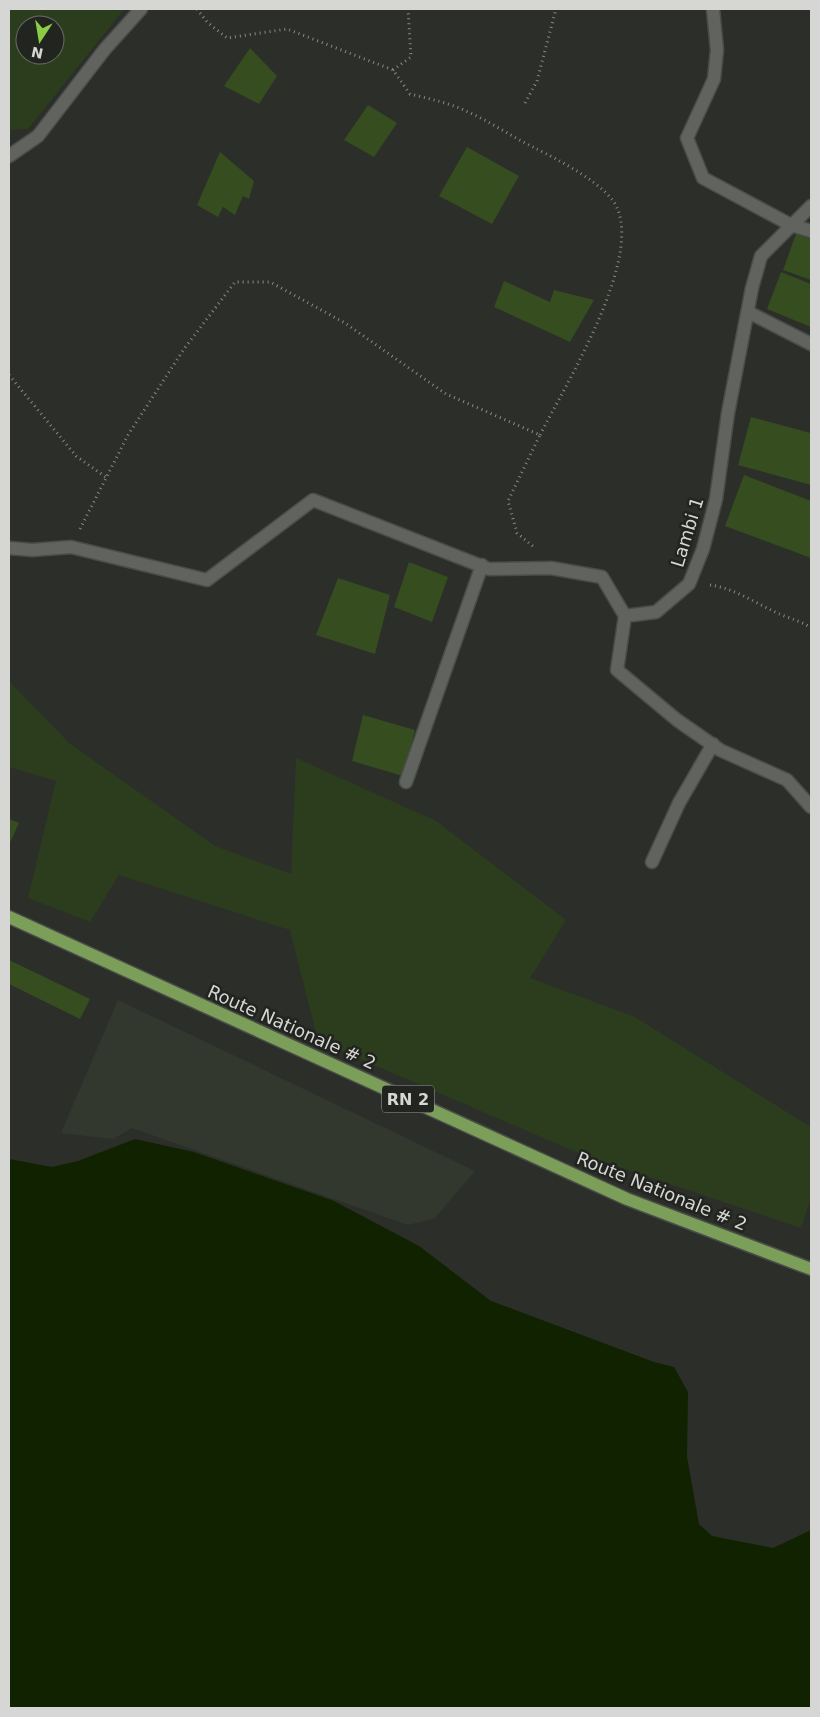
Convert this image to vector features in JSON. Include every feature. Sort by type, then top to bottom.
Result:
[{"type":"main road","name":"Route Nationale # 2","points":[[9,918],[627,1199],[811,1269]]},
{"type":"street","points":[[9,156],[38,136],[105,49],[141,9]]},
{"type":"street","points":[[713,9],[717,50],[714,79],[687,138],[703,178],[792,225],[811,232]]},
{"type":"street","name":"Lambi 1","points":[[626,616],[656,612],[689,584],[703,549],[716,499],[728,413],[752,288],[761,256],[811,206]]},
{"type":"street","points":[[748,312],[811,344]]},
{"type":"street","points":[[9,548],[32,550],[70,547],[207,580],[313,500],[489,568],[551,568],[602,577],[626,616],[617,670],[677,720],[720,750],[787,780],[811,807]]},
{"type":"street","points":[[406,782],[482,565]]},
{"type":"street","points":[[652,862],[679,803],[713,744]]},
{"type":"path","points":[[197,9],[208,22],[227,38],[287,29],[393,70],[410,94],[444,102],[470,112],[596,183],[618,210],[622,233],[619,259],[607,300],[508,501],[517,533],[534,547],[551,568]]},
{"type":"path","points":[[393,70],[411,58],[408,9]]},
{"type":"path","points":[[525,103],[537,81],[556,9]]},
{"type":"path","points":[[70,547],[128,436],[169,373],[235,282],[270,282],[345,323],[446,394],[540,435]]},
{"type":"path","points":[[9,375],[76,456],[107,478]]},
{"type":"path","points":[[689,584],[713,586],[751,598],[776,613],[811,628]]},
{"type":"shaded area","points":[[9,9],[124,9],[28,129],[9,130]]},
{"type":"shaded area","points":[[9,681],[69,743],[215,846],[291,874],[296,758],[436,821],[566,920],[530,978],[635,1017],[811,1127],[811,1197],[801,1228],[583,1155],[318,1041],[290,930],[119,875],[90,922],[28,898],[56,781],[9,767]]},
{"type":"shaded area","points":[[118,1000],[475,1171],[435,1218],[408,1225],[132,1128],[113,1139],[61,1133]]},
{"type":"shaded area","points":[[135,1139],[194,1152],[334,1201],[419,1246],[491,1301],[654,1362],[674,1367],[688,1392],[687,1457],[699,1524],[712,1536],[773,1548],[811,1530],[811,1708],[9,1708],[9,1159],[52,1167],[78,1161]]},
{"type":"building","points":[[250,48],[277,76],[259,104],[224,86]]},
{"type":"building","points":[[368,105],[397,123],[374,157],[344,140]]},
{"type":"building","points":[[467,147],[519,176],[492,224],[439,196]]},
{"type":"building","points":[[220,152],[254,181],[249,199],[243,196],[235,215],[223,207],[218,217],[197,205]]},
{"type":"building","points":[[796,234],[811,239],[811,280],[783,270]]},
{"type":"building","points":[[781,272],[811,284],[811,327],[767,309]]},
{"type":"building","points":[[504,281],[550,302],[554,290],[594,300],[570,342],[494,307]]},
{"type":"building","points":[[751,417],[811,433],[811,485],[738,465]]},
{"type":"building","points":[[744,475],[811,501],[811,558],[725,526]]},
{"type":"building","points":[[409,562],[448,577],[432,622],[394,607]]},
{"type":"building","points":[[338,578],[390,595],[375,654],[316,635]]},
{"type":"building","points":[[363,715],[415,730],[403,776],[352,761]]},
{"type":"building","points":[[9,819],[19,823],[9,845]]},
{"type":"building","points":[[9,960],[90,999],[80,1019],[9,984]]}]
